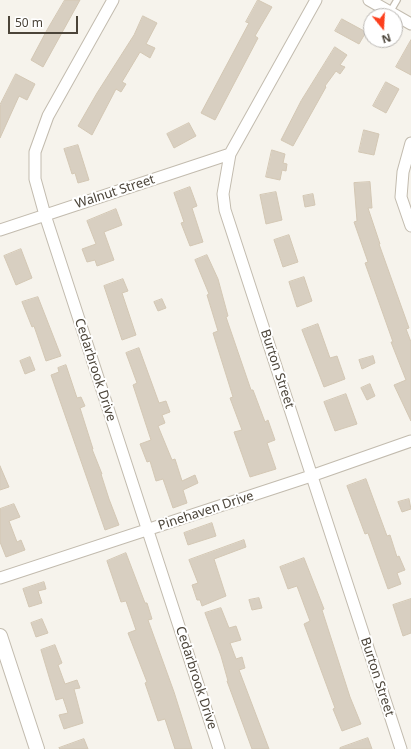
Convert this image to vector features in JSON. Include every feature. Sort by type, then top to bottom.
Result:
[{"type":"street","name":"Cedarbrook Drive","points":[[113,0],[48,116],[35,152],[35,179],[45,215],[219,749]]},
{"type":"street","name":"Burton Street","points":[[316,0],[230,154],[223,194],[225,210],[400,749]]},
{"type":"street","points":[[369,0],[383,8]]},
{"type":"street","points":[[411,143],[403,172],[402,197],[411,226]]},
{"type":"street","name":"Walnut Street","points":[[0,230],[230,154]]},
{"type":"street","name":"Pinehaven Drive","points":[[0,578],[311,476],[411,441]]},
{"type":"street","points":[[0,636],[37,749]]},
{"type":"building","points":[[65,0],[80,0],[43,67],[31,60]]},
{"type":"building","points":[[258,0],[272,7],[255,36],[258,38],[215,120],[201,113],[249,23],[246,22]]},
{"type":"building","points":[[143,16],[157,23],[146,44],[155,48],[150,58],[140,52],[122,82],[126,84],[121,92],[116,89],[92,135],[78,126],[134,35]]},
{"type":"building","points":[[342,19],[363,30],[363,37],[359,44],[335,31]]},
{"type":"building","points":[[411,40],[411,75],[396,67]]},
{"type":"building","points":[[335,47],[347,55],[340,65],[345,67],[340,74],[336,71],[325,86],[326,87],[293,146],[281,140],[301,101]]},
{"type":"building","points":[[16,74],[35,84],[27,100],[19,96],[0,138],[0,105]]},
{"type":"building","points":[[386,82],[399,89],[386,113],[373,106]]},
{"type":"building","points":[[189,123],[196,136],[174,148],[167,134]]},
{"type":"building","points":[[364,130],[379,134],[374,155],[359,152]]},
{"type":"building","points":[[78,145],[89,180],[78,183],[75,173],[72,174],[64,149]]},
{"type":"building","points":[[272,150],[285,154],[283,163],[287,164],[286,171],[282,170],[280,180],[266,177]]},
{"type":"building","points":[[370,182],[372,208],[368,208],[379,244],[409,328],[406,329],[411,342],[411,421],[394,385],[406,380],[391,342],[393,342],[365,263],[368,262],[354,222],[357,221],[354,183]]},
{"type":"building","points":[[190,187],[197,206],[192,208],[203,242],[190,246],[181,223],[184,222],[174,193]]},
{"type":"building","points":[[276,192],[282,220],[266,224],[260,195]]},
{"type":"building","points":[[313,194],[315,205],[305,207],[303,196]]},
{"type":"building","points":[[116,209],[122,225],[104,232],[114,260],[97,266],[95,260],[87,262],[82,249],[96,244],[87,221]]},
{"type":"building","points":[[289,235],[298,262],[283,267],[274,240]]},
{"type":"building","points":[[21,249],[32,278],[16,285],[4,256]]},
{"type":"building","points":[[207,255],[218,279],[228,316],[226,317],[251,390],[253,390],[265,422],[268,420],[275,440],[267,443],[276,469],[250,477],[234,432],[242,430],[230,398],[233,397],[213,333],[218,331],[207,295],[209,294],[195,260]]},
{"type":"building","points":[[304,277],[312,301],[297,307],[289,282]]},
{"type":"building","points":[[123,279],[128,291],[122,293],[136,335],[122,340],[104,286]]},
{"type":"building","points":[[38,297],[61,356],[46,361],[34,326],[32,327],[22,302]]},
{"type":"building","points":[[162,299],[166,308],[158,311],[154,302]]},
{"type":"building","points":[[318,324],[330,358],[337,356],[345,379],[324,387],[302,330]]},
{"type":"building","points":[[139,348],[159,403],[166,401],[170,412],[162,415],[165,423],[158,426],[172,460],[175,459],[182,481],[195,475],[198,483],[183,490],[187,503],[173,508],[163,479],[156,481],[150,461],[147,462],[140,444],[151,440],[133,385],[137,383],[126,353]]},
{"type":"building","points":[[373,356],[375,363],[362,369],[359,360]]},
{"type":"building","points":[[30,357],[35,370],[25,374],[20,361]]},
{"type":"building","points":[[66,365],[77,398],[81,397],[85,406],[80,408],[92,449],[119,525],[105,530],[51,375],[59,372],[58,368]]},
{"type":"building","points":[[370,384],[375,396],[367,400],[361,388]]},
{"type":"building","points":[[346,394],[357,424],[335,431],[324,402]]},
{"type":"building","points":[[0,466],[9,487],[0,490]]},
{"type":"building","points":[[366,479],[387,536],[390,535],[397,557],[399,556],[405,570],[397,573],[401,584],[388,589],[368,533],[365,534],[347,486]]},
{"type":"building","points":[[409,499],[411,509],[402,512],[398,502]]},
{"type":"building","points":[[14,504],[20,517],[9,521],[17,542],[21,540],[25,550],[6,557],[0,542],[0,509]]},
{"type":"building","points":[[212,523],[216,536],[188,545],[184,533]]},
{"type":"building","points":[[244,540],[246,547],[214,559],[226,596],[202,606],[200,600],[197,600],[192,585],[198,583],[189,560]]},
{"type":"building","points":[[126,553],[145,603],[147,603],[152,619],[148,620],[174,692],[192,749],[175,749],[165,719],[158,721],[145,683],[147,682],[128,633],[136,630],[126,601],[121,602],[107,561]]},
{"type":"building","points":[[304,558],[324,609],[322,610],[350,697],[361,724],[342,731],[304,624],[310,621],[297,586],[288,589],[280,567]]},
{"type":"building","points":[[44,582],[46,589],[38,591],[42,603],[29,607],[23,589]]},
{"type":"building","points":[[259,598],[262,608],[252,610],[249,600]]},
{"type":"building","points":[[411,599],[411,633],[403,636],[393,605]]},
{"type":"building","points":[[221,608],[229,628],[236,626],[241,640],[230,643],[236,659],[242,657],[245,668],[239,670],[269,749],[252,749],[227,681],[221,656],[205,613]]},
{"type":"building","points":[[42,619],[48,633],[36,637],[31,623]]},
{"type":"building","points":[[55,645],[62,663],[58,665],[65,684],[77,680],[80,688],[74,689],[83,723],[64,729],[59,715],[68,713],[63,698],[56,700],[41,650]]},
{"type":"building","points":[[368,738],[372,749],[340,749],[340,748]]},
{"type":"building","points":[[84,739],[88,749],[59,748]]}]
